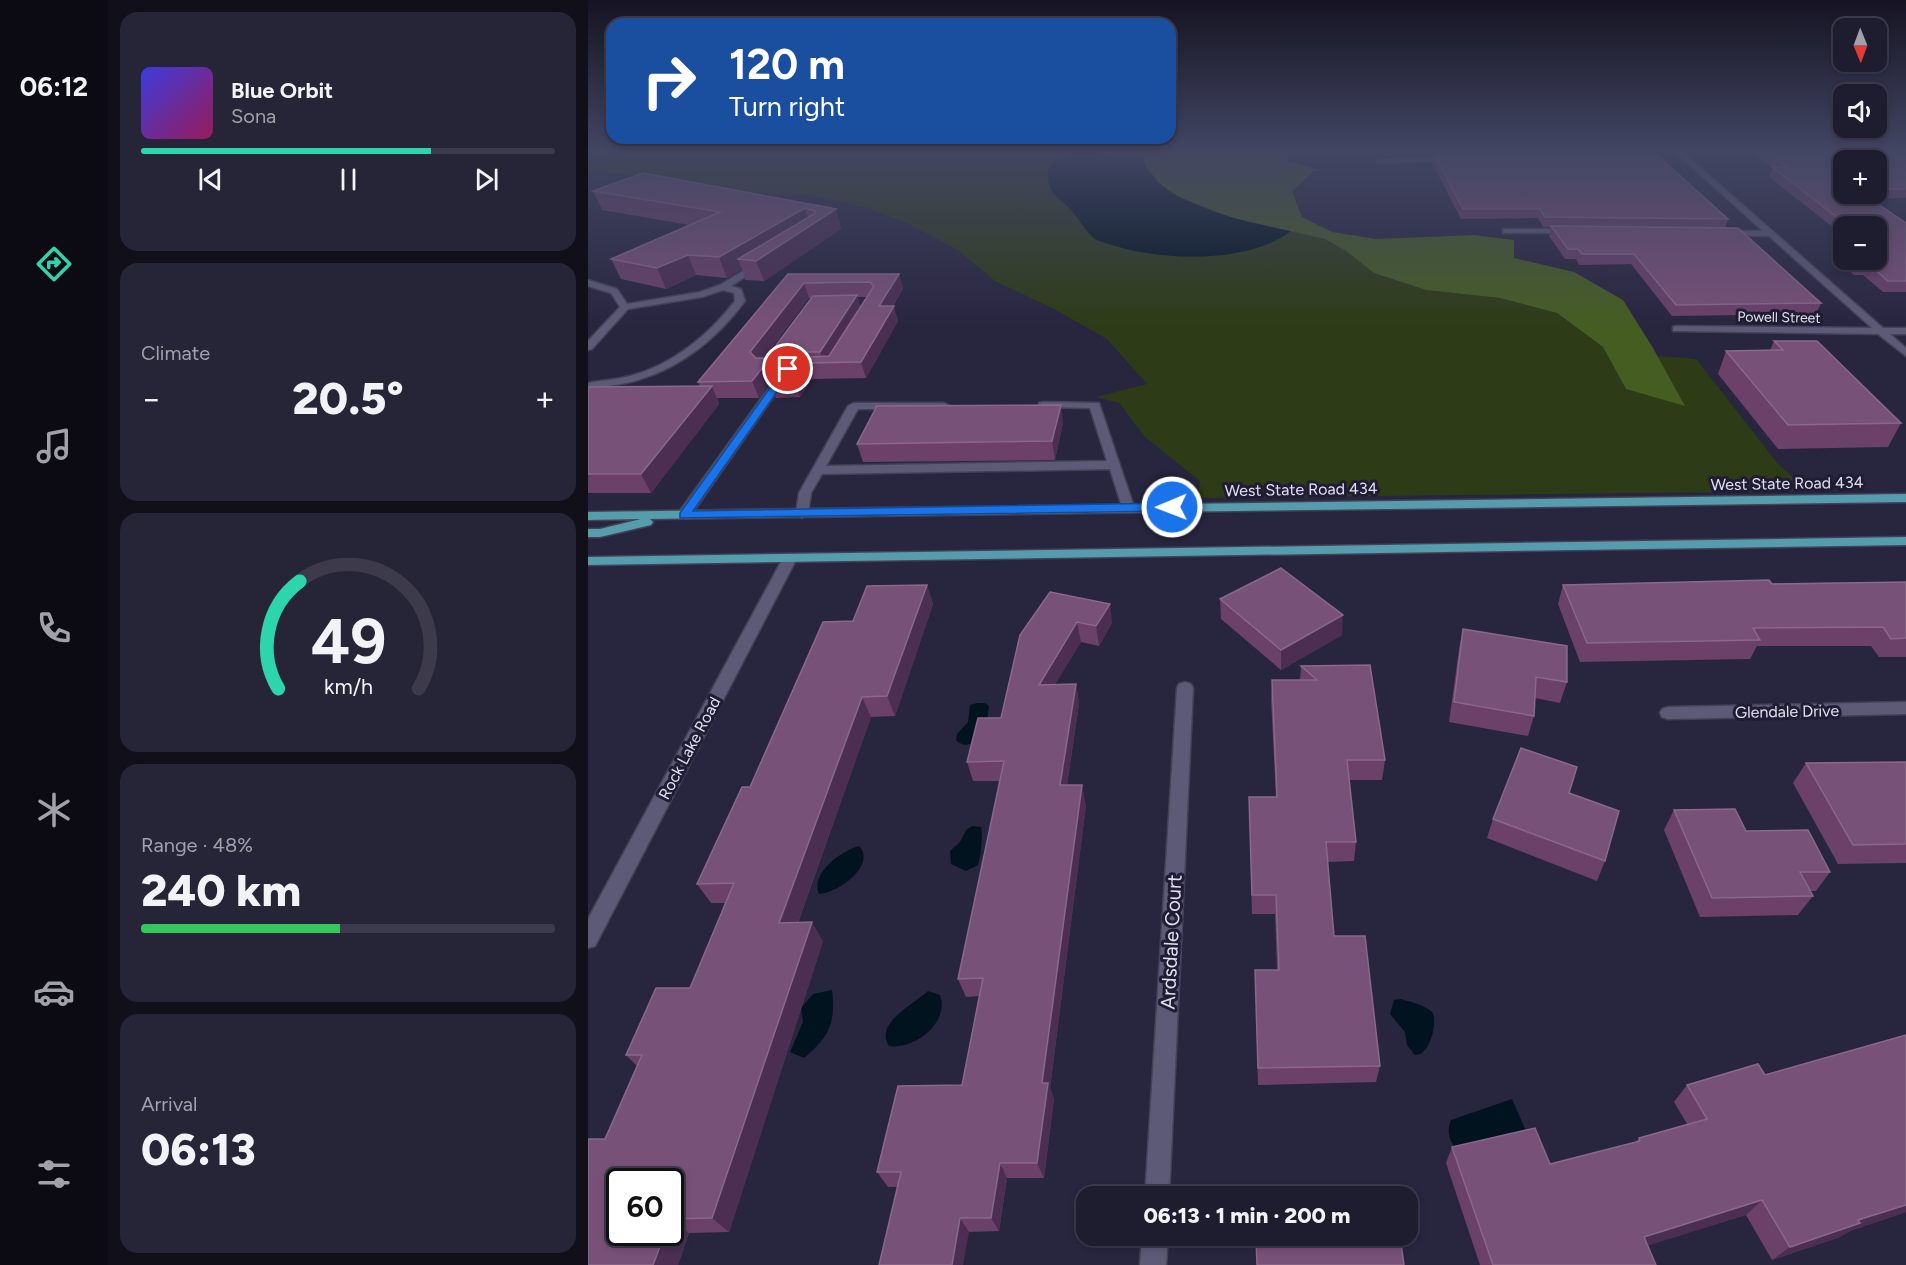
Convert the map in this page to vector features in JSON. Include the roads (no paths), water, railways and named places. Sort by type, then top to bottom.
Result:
[{"type":"main road","name":"West State Road 434","points":[[588,516],[1906,498]]},
{"type":"main road","points":[[588,533],[600,533],[680,515]]},
{"type":"main road","points":[[588,561],[1906,541]]},
{"type":"street","points":[[1742,208],[1906,353]]},
{"type":"street","points":[[1506,231],[1576,231]]},
{"type":"street","points":[[1715,233],[1772,234]]},
{"type":"street","points":[[588,347],[625,307],[692,296],[723,286],[775,256]]},
{"type":"street","points":[[588,284],[614,291],[625,307]]},
{"type":"street","points":[[588,386],[635,377],[672,361],[704,342],[728,318],[740,301],[738,291],[723,286]]},
{"type":"street","name":"Powell Street","points":[[1676,329],[1906,331]]},
{"type":"street","points":[[680,515],[793,369],[771,369]]},
{"type":"street","points":[[1026,405],[1095,405],[1128,507]]},
{"type":"street","points":[[802,514],[805,493],[854,406],[957,406]]},
{"type":"street","points":[[818,470],[1114,465]]},
{"type":"street","name":"Rock Lake Road","points":[[588,939],[790,558]]},
{"type":"street","name":"Ardsdale Court","points":[[1158,1186],[1185,688]]},
{"type":"street","name":"Glendale Drive","points":[[1668,713],[1906,708]]},
{"type":"street","points":[[1154,1265],[1155,1246]]},
{"type":"water","points":[[1069,208],[1205,208],[1252,223],[1291,231],[1273,242],[1228,254],[1179,256],[1155,254],[1095,239]]},
{"type":"water","points":[[985,703],[989,706],[987,721],[977,741],[961,744],[956,740],[957,734],[968,722],[970,705]]},
{"type":"water","points":[[972,826],[981,827],[981,852],[978,865],[966,871],[951,864],[950,851],[960,842],[966,830]]},
{"type":"water","points":[[859,846],[863,853],[863,861],[853,877],[836,889],[819,894],[817,886],[823,870],[836,858]]},
{"type":"water","points":[[832,990],[833,1012],[825,1036],[804,1058],[790,1052],[803,1022],[801,1008],[813,994]]},
{"type":"water","points":[[928,991],[940,995],[942,1005],[935,1024],[919,1039],[909,1044],[889,1046],[886,1038],[891,1022]]},
{"type":"water","points":[[1401,999],[1425,1007],[1434,1016],[1432,1036],[1421,1054],[1415,1055],[1407,1045],[1405,1032],[1390,1014],[1394,1000]]},
{"type":"water","points":[[1512,1099],[1526,1131],[1459,1151],[1456,1148],[1449,1133],[1451,1120]]}]
